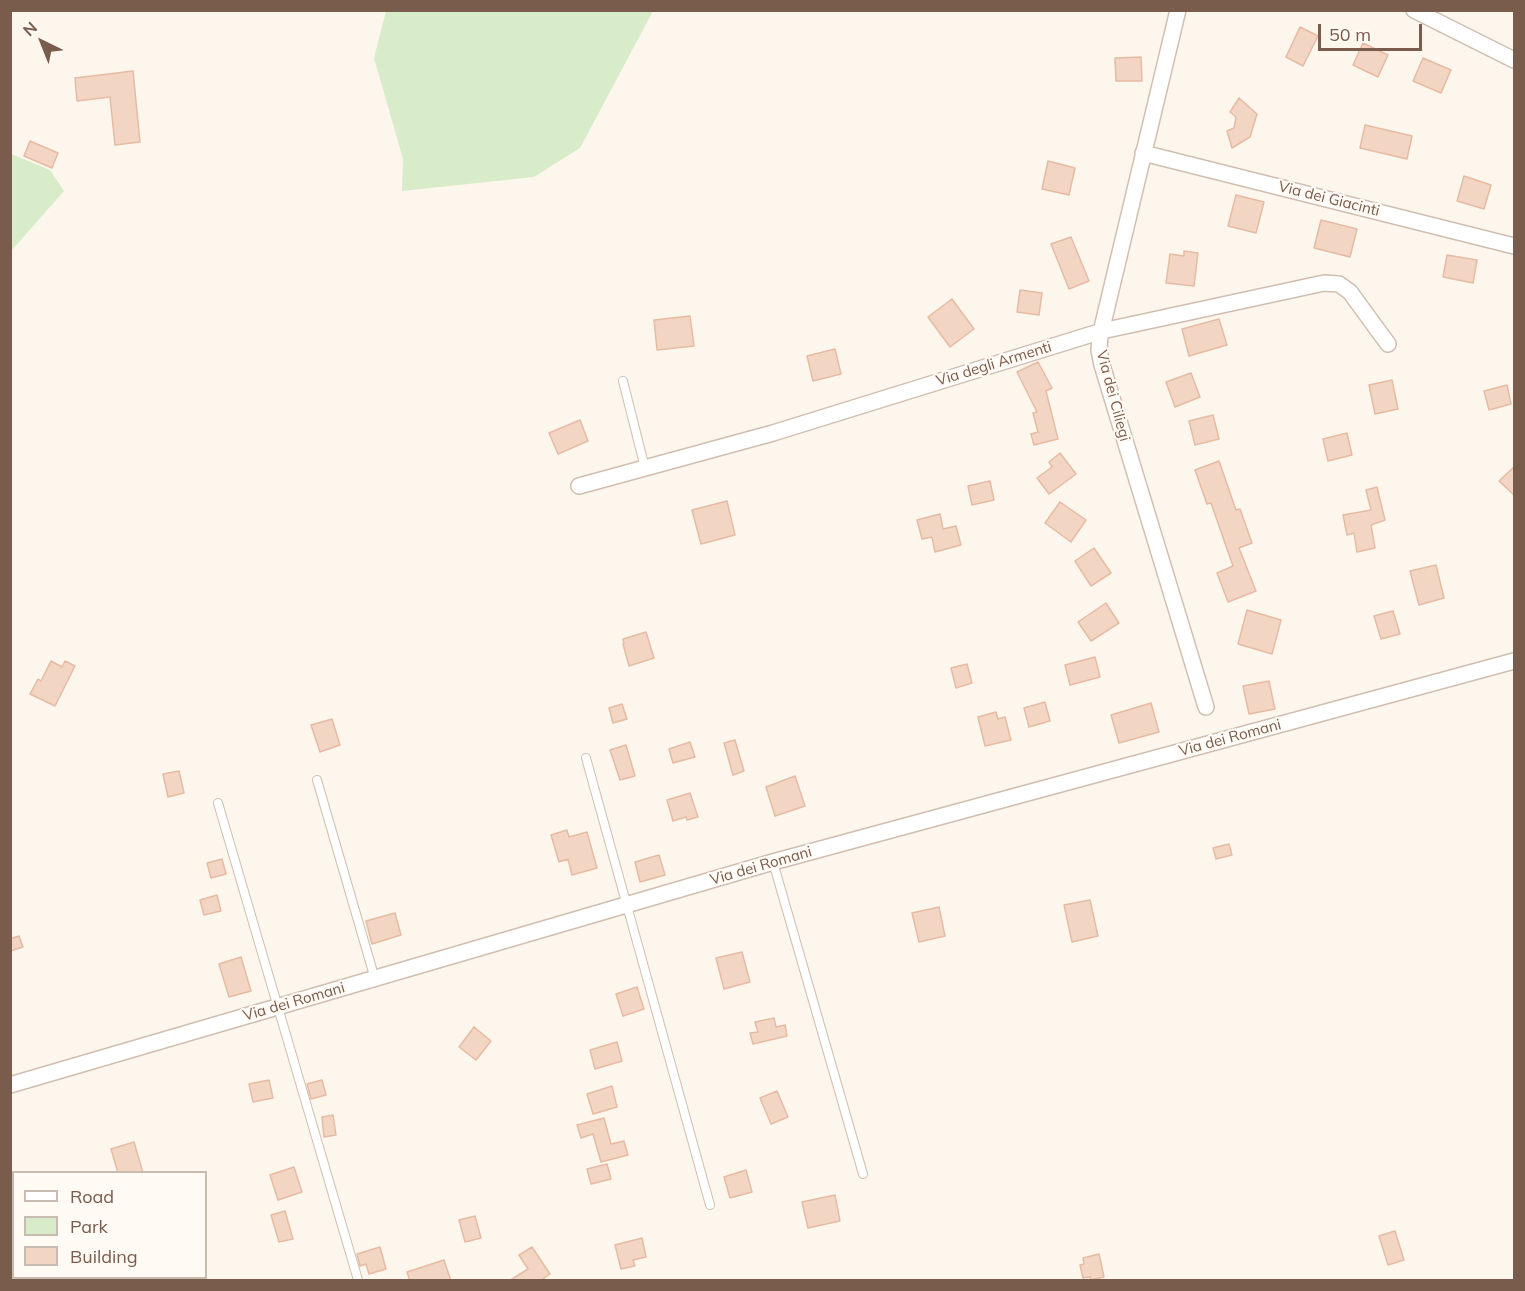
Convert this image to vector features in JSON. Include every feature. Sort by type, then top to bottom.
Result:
[{"type":"street","name":"Via dei Ciliegi","points":[[1178,10],[1101,331],[1099,350],[1206,707]]},
{"type":"street","points":[[1414,10],[1515,60]]},
{"type":"street","name":"Via dei Giacinti","points":[[1143,153],[1515,246]]},
{"type":"street","name":"Via degli Armenti","points":[[579,486],[773,433],[1101,331],[1332,282],[1350,292],[1388,344]]},
{"type":"street","name":"Via dei Romani","points":[[10,1085],[773,862],[1515,661]]},
{"type":"lane","points":[[623,381],[645,468]]},
{"type":"lane","points":[[586,758],[711,1205]]},
{"type":"lane","points":[[317,780],[375,979]]},
{"type":"lane","points":[[218,803],[358,1281]]},
{"type":"lane","points":[[773,862],[863,1174]]},
{"type":"green space","points":[[386,10],[653,11],[580,148],[534,177],[402,191],[403,159],[374,58]]},
{"type":"green space","points":[[11,154],[50,170],[64,191],[11,251]]},
{"type":"building","points":[[1300,27],[1318,36],[1303,66],[1286,57]]},
{"type":"building","points":[[1363,43],[1388,55],[1378,77],[1353,65]]},
{"type":"building","points":[[1141,57],[1142,81],[1116,81],[1115,58]]},
{"type":"building","points":[[1423,58],[1451,70],[1441,93],[1413,81]]},
{"type":"building","points":[[133,71],[140,142],[115,145],[110,97],[77,101],[75,78]]},
{"type":"building","points":[[1239,98],[1257,114],[1250,137],[1232,148],[1227,131],[1234,128],[1236,117],[1230,112]]},
{"type":"building","points":[[1365,125],[1412,136],[1407,159],[1360,148]]},
{"type":"building","points":[[30,141],[58,153],[52,168],[24,156]]},
{"type":"building","points":[[1048,161],[1075,168],[1069,195],[1042,189]]},
{"type":"building","points":[[1464,176],[1491,185],[1484,209],[1457,201]]},
{"type":"building","points":[[1236,195],[1264,202],[1256,233],[1228,226]]},
{"type":"building","points":[[1321,220],[1357,229],[1350,257],[1314,248]]},
{"type":"building","points":[[1071,237],[1089,281],[1069,289],[1051,244]]},
{"type":"building","points":[[1184,251],[1198,253],[1194,286],[1166,283],[1170,254],[1184,256]]},
{"type":"building","points":[[1447,255],[1477,260],[1473,283],[1443,277]]},
{"type":"building","points":[[1020,290],[1042,293],[1039,315],[1017,312]]},
{"type":"building","points":[[952,299],[974,329],[950,347],[928,317]]},
{"type":"building","points":[[690,316],[694,346],[657,350],[654,320]]},
{"type":"building","points":[[1219,319],[1227,345],[1189,356],[1182,329]]},
{"type":"building","points":[[835,349],[841,374],[813,381],[807,356]]},
{"type":"building","points":[[1038,362],[1052,388],[1046,391],[1058,439],[1034,445],[1031,434],[1038,432],[1033,413],[1037,412],[1017,372]]},
{"type":"building","points":[[1191,373],[1200,397],[1175,407],[1166,382]]},
{"type":"building","points":[[1392,380],[1398,409],[1375,414],[1369,385]]},
{"type":"building","points":[[1507,385],[1511,404],[1489,410],[1484,391]]},
{"type":"building","points":[[1213,415],[1219,439],[1195,445],[1189,421]]},
{"type":"building","points":[[580,420],[588,441],[558,454],[549,433]]},
{"type":"building","points":[[1347,433],[1352,455],[1328,461],[1323,439]]},
{"type":"building","points":[[1060,453],[1076,474],[1049,494],[1037,478],[1052,467],[1049,462]]},
{"type":"building","points":[[1219,461],[1236,510],[1240,509],[1252,543],[1239,548],[1256,591],[1228,602],[1217,573],[1233,566],[1211,503],[1207,504],[1195,470]]},
{"type":"building","points":[[1515,466],[1515,496],[1499,481]]},
{"type":"building","points":[[990,481],[994,500],[972,505],[968,486]]},
{"type":"building","points":[[1377,487],[1385,520],[1371,525],[1375,548],[1357,552],[1354,533],[1347,535],[1343,515],[1371,510],[1366,490]]},
{"type":"building","points":[[727,501],[735,535],[701,544],[692,510]]},
{"type":"building","points":[[1060,502],[1086,520],[1071,542],[1045,523]]},
{"type":"building","points":[[940,514],[943,529],[956,526],[961,545],[935,552],[932,537],[922,539],[917,520]]},
{"type":"building","points":[[1094,548],[1111,573],[1091,586],[1075,561]]},
{"type":"building","points":[[1436,565],[1444,598],[1419,605],[1410,571]]},
{"type":"building","points":[[1106,603],[1119,623],[1091,641],[1078,622]]},
{"type":"building","points":[[1247,610],[1281,620],[1272,654],[1238,644]]},
{"type":"building","points":[[1393,611],[1400,634],[1381,639],[1374,616]]},
{"type":"building","points":[[646,632],[654,658],[629,666],[623,639]]},
{"type":"building","points":[[1095,657],[1100,677],[1070,685],[1065,665]]},
{"type":"building","points":[[51,661],[62,667],[65,661],[75,666],[55,706],[30,694],[38,679],[41,681]]},
{"type":"building","points":[[967,664],[972,683],[956,688],[951,668]]},
{"type":"building","points":[[1269,681],[1275,709],[1249,714],[1243,686]]},
{"type":"building","points":[[1045,702],[1050,721],[1029,727],[1024,708]]},
{"type":"building","points":[[1151,703],[1159,732],[1119,743],[1111,715]]},
{"type":"building","points":[[622,704],[627,719],[613,723],[609,708]]},
{"type":"building","points":[[996,712],[998,719],[1005,717],[1011,740],[985,746],[978,717]]},
{"type":"building","points":[[332,719],[340,745],[320,752],[311,725]]},
{"type":"building","points":[[735,740],[744,771],[733,775],[724,743]]},
{"type":"building","points":[[690,742],[695,757],[673,763],[669,749]]},
{"type":"building","points":[[626,745],[635,776],[620,780],[610,750]]},
{"type":"building","points":[[179,771],[184,793],[168,797],[163,774]]},
{"type":"building","points":[[795,776],[805,806],[775,816],[766,787]]},
{"type":"building","points":[[690,793],[698,817],[687,820],[686,817],[673,821],[667,800]]},
{"type":"building","points":[[567,830],[569,837],[587,832],[597,868],[572,875],[568,859],[559,862],[551,835]]},
{"type":"building","points":[[1229,844],[1232,855],[1216,859],[1213,848]]},
{"type":"building","points":[[659,855],[665,875],[640,882],[635,862]]},
{"type":"building","points":[[222,859],[226,874],[211,878],[207,863]]},
{"type":"building","points":[[217,895],[221,911],[204,915],[200,900]]},
{"type":"building","points":[[1090,900],[1098,936],[1072,942],[1064,905]]},
{"type":"building","points":[[939,907],[945,936],[919,942],[912,913]]},
{"type":"building","points":[[395,913],[401,935],[372,944],[366,921]]},
{"type":"building","points":[[19,936],[23,947],[10,951],[10,939]]},
{"type":"building","points":[[742,952],[750,982],[724,989],[716,958]]},
{"type":"building","points":[[241,957],[251,991],[229,997],[219,964]]},
{"type":"building","points":[[637,987],[644,1009],[623,1016],[616,994]]},
{"type":"building","points":[[774,1018],[776,1027],[785,1025],[787,1036],[753,1044],[750,1033],[758,1032],[755,1022]]},
{"type":"building","points":[[474,1027],[491,1041],[476,1060],[459,1047]]},
{"type":"building","points":[[617,1042],[622,1061],[595,1069],[590,1050]]},
{"type":"building","points":[[269,1080],[273,1098],[253,1102],[249,1084]]},
{"type":"building","points":[[322,1080],[326,1095],[311,1099],[307,1084]]},
{"type":"building","points":[[612,1086],[617,1107],[593,1114],[587,1094]]},
{"type":"building","points":[[777,1091],[788,1117],[771,1124],[760,1098]]},
{"type":"building","points":[[333,1115],[336,1135],[324,1137],[322,1117]]},
{"type":"building","points":[[604,1118],[611,1144],[624,1141],[628,1155],[601,1162],[593,1134],[581,1138],[577,1125]]},
{"type":"building","points":[[134,1142],[142,1171],[117,1171],[111,1149]]},
{"type":"building","points":[[607,1164],[611,1179],[591,1184],[587,1169]]},
{"type":"building","points":[[294,1167],[302,1192],[278,1200],[270,1175]]},
{"type":"building","points":[[746,1170],[752,1192],[730,1198],[724,1177]]},
{"type":"building","points":[[835,1195],[840,1221],[808,1228],[802,1202]]},
{"type":"building","points":[[285,1211],[293,1239],[279,1242],[271,1215]]},
{"type":"building","points":[[475,1216],[481,1238],[465,1242],[459,1220]]},
{"type":"building","points":[[1395,1231],[1404,1260],[1388,1265],[1379,1236]]},
{"type":"building","points":[[642,1238],[646,1257],[633,1260],[635,1266],[621,1269],[615,1245]]},
{"type":"building","points":[[380,1247],[386,1269],[369,1274],[366,1264],[360,1266],[357,1254]]},
{"type":"building","points":[[532,1247],[550,1274],[540,1281],[509,1281],[528,1269],[519,1255]]},
{"type":"building","points":[[1099,1254],[1104,1277],[1091,1280],[1090,1277],[1083,1278],[1080,1265],[1084,1264],[1083,1258]]},
{"type":"building","points":[[444,1260],[451,1281],[410,1281],[407,1272]]}]
